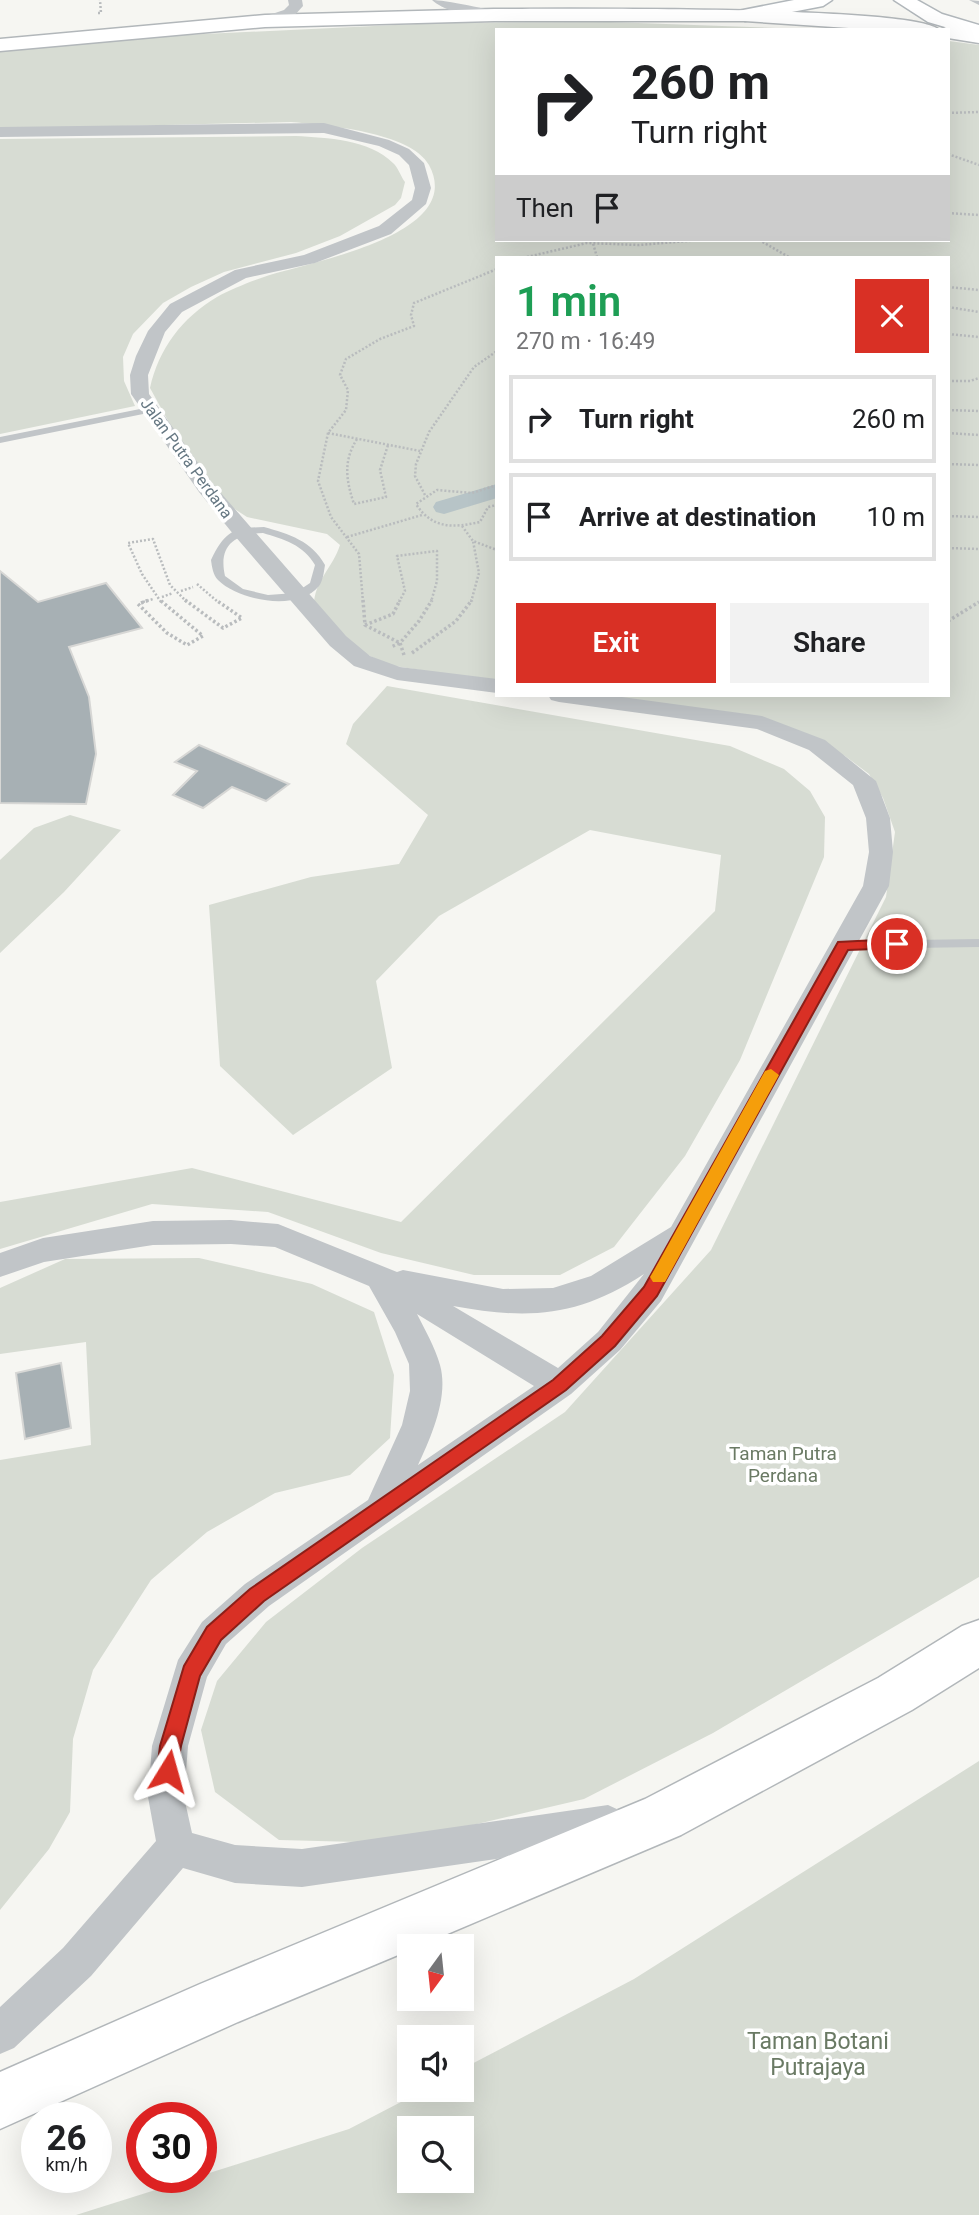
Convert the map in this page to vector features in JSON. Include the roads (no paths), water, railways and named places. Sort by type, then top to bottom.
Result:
[{"type":"main road","points":[[745,15],[822,0]]},
{"type":"main road","points":[[903,0],[935,18],[979,31]]},
{"type":"main road","points":[[0,44],[265,21],[494,15],[745,15],[913,28]]},
{"type":"main road","points":[[950,33],[979,37]]},
{"type":"main road","points":[[0,2101],[219,2003],[663,1816],[895,1694],[979,1642]]},
{"type":"street","points":[[265,21],[289,13],[296,6],[295,0]]},
{"type":"street","points":[[439,0],[455,9],[494,15]]},
{"type":"street","name":"Jalan Putra Perdana","points":[[0,132],[324,128],[384,143],[404,152],[416,163],[424,188],[420,201],[385,230],[309,259],[241,274],[176,307],[157,331],[139,375],[140,394],[206,488],[241,531],[338,641],[362,661],[397,673],[495,686]]},
{"type":"street","points":[[176,1847],[166,1797],[170,1746],[191,1672],[214,1633],[257,1595],[560,1385],[609,1341],[650,1292],[876,886],[881,852],[878,818],[864,781],[817,745],[762,723],[574,697]]},
{"type":"street","points":[[0,1265],[43,1250],[153,1233],[231,1232],[278,1236],[380,1277],[560,1385]]},
{"type":"street","points":[[380,1277],[495,1303],[551,1302],[600,1286],[682,1235]]},
{"type":"street","points":[[380,1277],[404,1319],[426,1371],[418,1427],[380,1509]]},
{"type":"street","points":[[176,1847],[235,1864],[302,1868],[663,1816]]},
{"type":"street","points":[[0,2034],[77,1962],[176,1847]]},
{"type":"lane","points":[[972,0],[979,3]]},
{"type":"lane","points":[[0,440],[150,410]]},
{"type":"lane","points":[[264,530],[294,540],[315,553],[320,565],[314,584],[298,596],[268,598],[239,591],[220,577],[216,560],[224,544],[241,531],[264,530]]},
{"type":"lane","points":[[843,945],[979,943]]},
{"type":"waterway","points":[[444,507],[495,492]]},
{"type":"park label","name":"Taman Putra Perdana","points":[[783,1464]]},
{"type":"park label","name":"Taman Botani Putrajaya","points":[[818,2054]]}]
